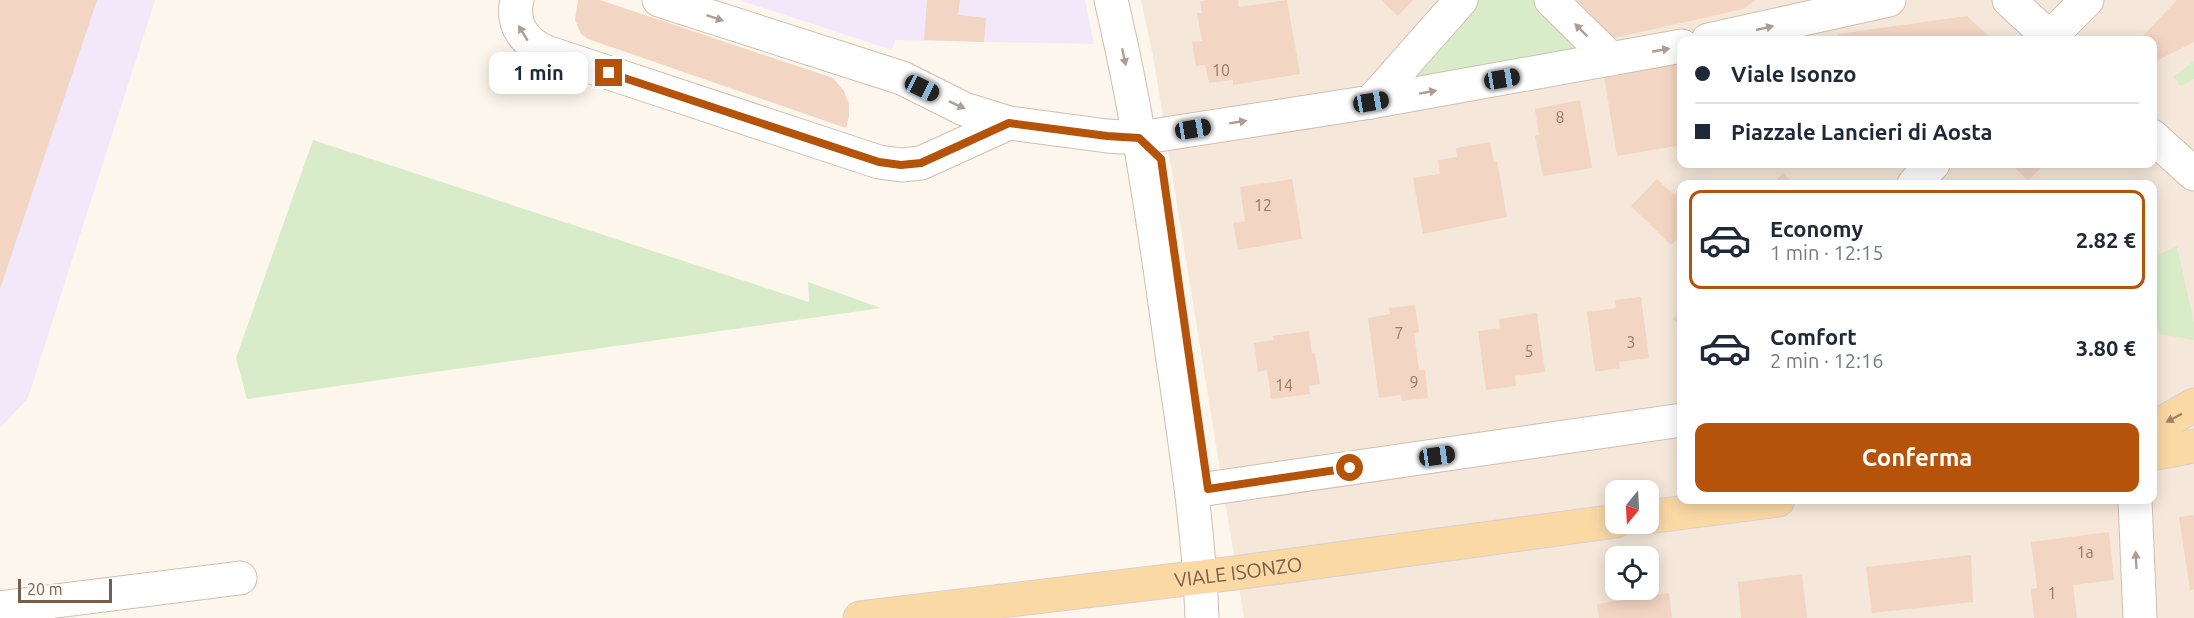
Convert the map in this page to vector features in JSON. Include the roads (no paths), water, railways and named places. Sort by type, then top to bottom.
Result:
[{"type":"main road","points":[[2157,444],[2194,405]]},
{"type":"main road","points":[[2157,448],[2194,446]]},
{"type":"main road","points":[[1659,516],[1747,504]]},
{"type":"main road","name":"VIALE ISONZO","points":[[860,618],[1235,573],[1605,523]]},
{"type":"street","points":[[517,0],[516,19],[520,31],[531,44],[546,52],[879,162],[901,165],[921,163],[1009,123]]},
{"type":"street","points":[[659,0],[902,78],[964,109],[1009,123],[1139,138],[1371,102],[1677,47]]},
{"type":"street","points":[[1111,0],[1125,60],[1200,490],[1202,618]]},
{"type":"street","points":[[1371,102],[1461,0]]},
{"type":"street","points":[[1551,0],[1611,59]]},
{"type":"street","points":[[1726,36],[1889,0]]},
{"type":"street","points":[[2009,0],[2045,36]]},
{"type":"street","points":[[2053,36],[2087,0]]},
{"type":"street","points":[[2157,141],[2194,174]]},
{"type":"street","points":[[1918,180],[1929,168]]},
{"type":"street","points":[[1200,490],[1677,421]]},
{"type":"street","points":[[2134,504],[2140,618]]},
{"type":"street","points":[[0,608],[240,578]]}]
